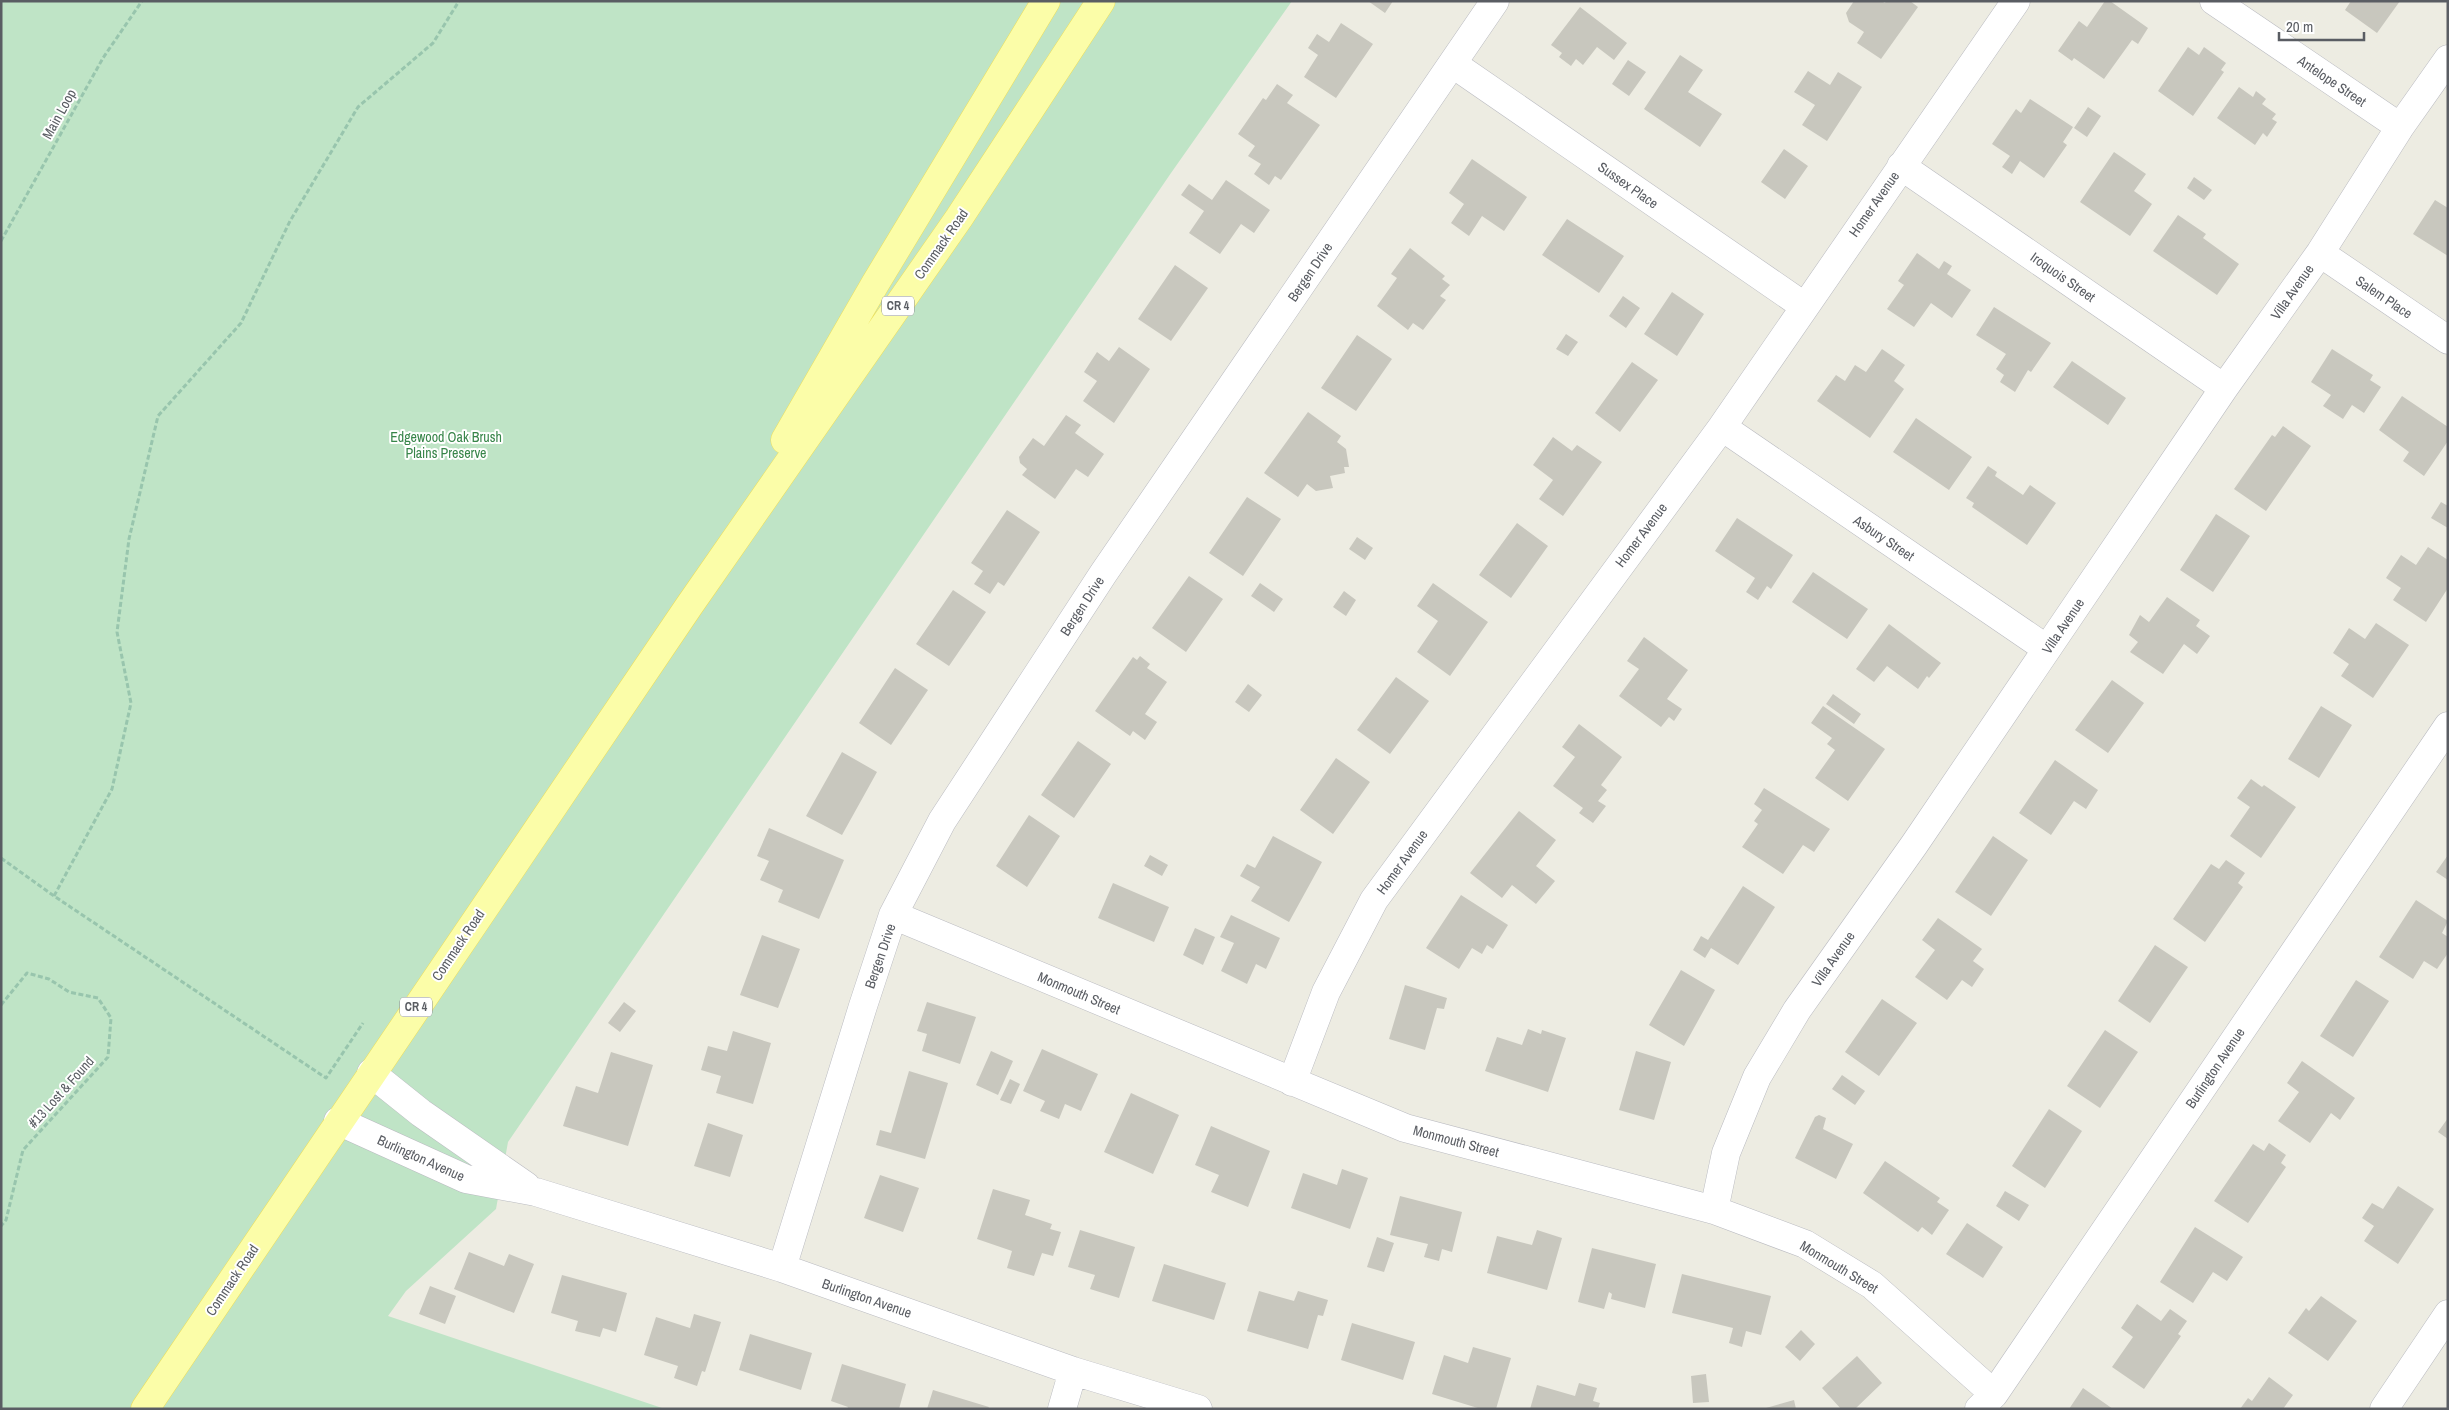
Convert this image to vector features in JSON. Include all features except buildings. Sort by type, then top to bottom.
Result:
[{"type":"main road","name":"Commack Road","points":[[689,606],[875,284],[1046,1]]},
{"type":"main road","name":"Commack Road","points":[[145,1409],[338,1121],[689,606],[959,218],[1100,1]]},
{"type":"street","name":"Bergen Drive","points":[[782,1268],[862,1006],[893,915],[942,821],[1103,574],[1495,1]]},
{"type":"street","name":"Homer Avenue","points":[[1292,1082],[1326,992],[1374,900],[1722,427],[2016,1]]},
{"type":"street","name":"Antelope Street","points":[[2214,1],[2400,127]]},
{"type":"street","name":"Villa Avenue","points":[[1714,1210],[1726,1153],[1757,1077],[1797,1010],[1914,845],[2224,388],[2320,253],[2400,127],[2448,59]]},
{"type":"street","name":"Sussex Place","points":[[1453,64],[1804,306]]},
{"type":"street","name":"Iroquois Street","points":[[1901,166],[2224,388]]},
{"type":"street","name":"Salem Place","points":[[2320,253],[2448,340]]},
{"type":"street","name":"Asbury Street","points":[[1722,427],[2047,649]]},
{"type":"street","name":"Burlington Avenue","points":[[1987,1401],[2448,726]]},
{"type":"street","name":"Monmouth Street","points":[[893,915],[1405,1128],[1714,1210],[1805,1244],[1872,1284],[1987,1401]]},
{"type":"street","name":"Burlington Avenue","points":[[371,1073],[421,1113],[536,1192]]},
{"type":"street","name":"Burlington Avenue","points":[[338,1121],[466,1179],[536,1192],[782,1268],[1073,1371],[1198,1409]]},
{"type":"street","points":[[2384,1409],[2448,1314]]},
{"type":"street","points":[[1062,1409],[1073,1371]]},
{"type":"path","name":"Main Loop","points":[[1,241],[103,58],[142,1]]},
{"type":"path","points":[[54,896],[112,789],[131,703],[117,632],[129,539],[158,416],[241,323],[290,221],[358,108],[433,43],[459,1]]},
{"type":"path","points":[[1,858],[54,896],[326,1078],[363,1023]]},
{"type":"path","name":"#13 Lost & Found","points":[[1,1005],[27,973],[49,979],[69,992],[98,998],[111,1018],[108,1057],[23,1150],[6,1220],[1,1226]]},
{"type":"green space","name":"Edgewood Oak Brush Plains Preserve","points":[[1,1],[1292,1],[1171,173],[508,1142],[496,1209],[406,1291],[388,1316],[665,1409],[1,1409]]}]
